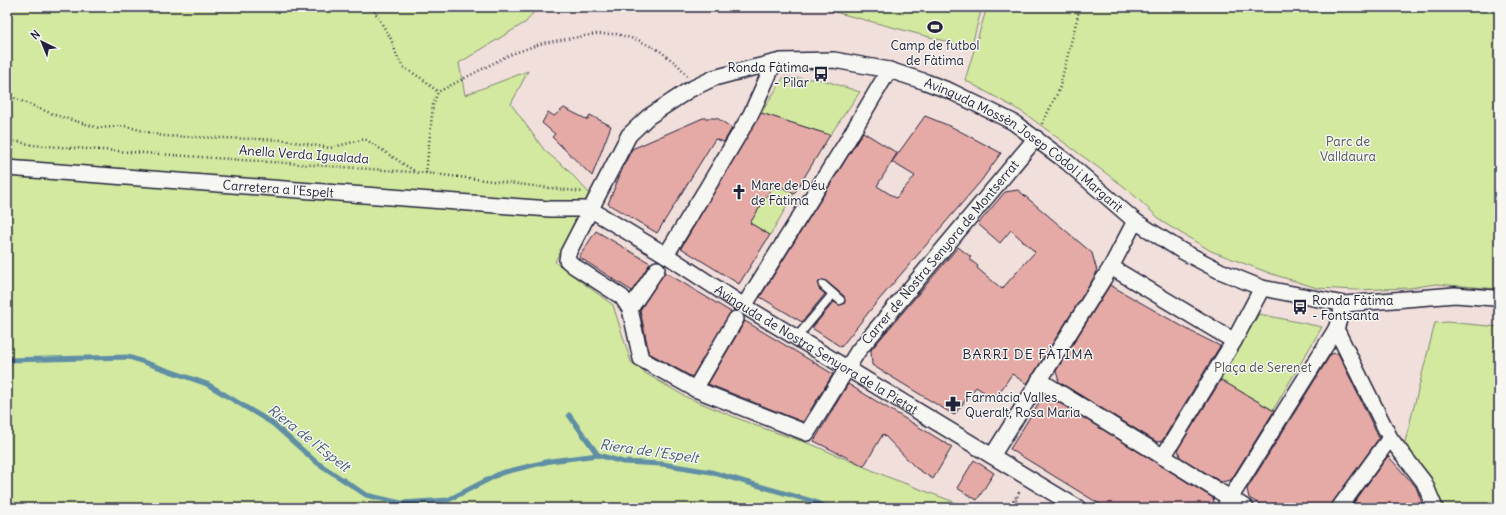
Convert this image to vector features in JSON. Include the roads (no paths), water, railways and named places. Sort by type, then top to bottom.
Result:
[{"type":"street","name":"Avinguda Mossèn Josep Còdol i Margarit","points":[[630,309],[622,297],[567,260],[568,253],[629,135],[648,117],[694,88],[714,78],[774,62],[834,60],[889,70],[950,91],[1013,122],[1036,138],[1101,190],[1135,221],[1220,271],[1262,288],[1344,304],[1455,295],[1494,298],[1499,300]]},
{"type":"street","points":[[666,255],[751,114],[774,62]]},
{"type":"street","points":[[657,269],[630,309],[641,359],[695,389],[740,312],[838,156],[889,70]]},
{"type":"street","name":"Carrer de Nostra Senyora de Montserrat","points":[[695,389],[807,433],[858,351],[1036,138]]},
{"type":"street","name":"Carretera a l'Espelt","points":[[7,168],[550,209],[590,209]]},
{"type":"street","name":"Avinguda de Nostra Senyora de la Pietat","points":[[590,209],[666,255],[740,312],[797,337],[1078,508]]},
{"type":"street","points":[[992,456],[1111,267],[1135,221]]},
{"type":"street","points":[[1111,267],[1234,341]]},
{"type":"street","points":[[1163,457],[1234,341],[1262,288]]},
{"type":"street","points":[[1227,503],[1336,329],[1344,304]]},
{"type":"street","points":[[1336,329],[1390,438],[1424,482],[1435,508]]},
{"type":"street","points":[[1039,380],[1163,457],[1227,503],[1246,508]]},
{"type":"street","points":[[1339,508],[1390,438]]},
{"type":"lane","points":[[823,285],[840,300]]},
{"type":"lane","points":[[797,337],[833,294]]},
{"type":"waterway","name":"Riera de l'Espelt","points":[[7,360],[129,357],[207,384],[272,423],[316,462],[366,495],[401,503],[448,500],[501,473],[550,461],[598,455],[623,462],[662,464],[711,472],[815,502],[828,508]]},
{"type":"waterway","points":[[569,415],[598,455]]},
{"type":"place","name":"Camp de futbol de Fàtima","points":[[935,27]]},
{"type":"place","name":"Ronda Fàtima - Pilar","points":[[821,74]]},
{"type":"place","name":"Mare de Déu de Fàtima","points":[[739,192]]},
{"type":"place","name":"Ronda Fàtima - Fontsanta","points":[[1300,307]]},
{"type":"place","name":"Farmàcia Valles Queralt, Rosa Maria","points":[[953,404]]},
{"type":"district","name":"BARRI DE FÀTIMA","points":[[1028,354]]},
{"type":"park label","name":"Parc de Valldaura","points":[[1348,148]]},
{"type":"park label","name":"Plaça de Serenet","points":[[1263,367]]}]
